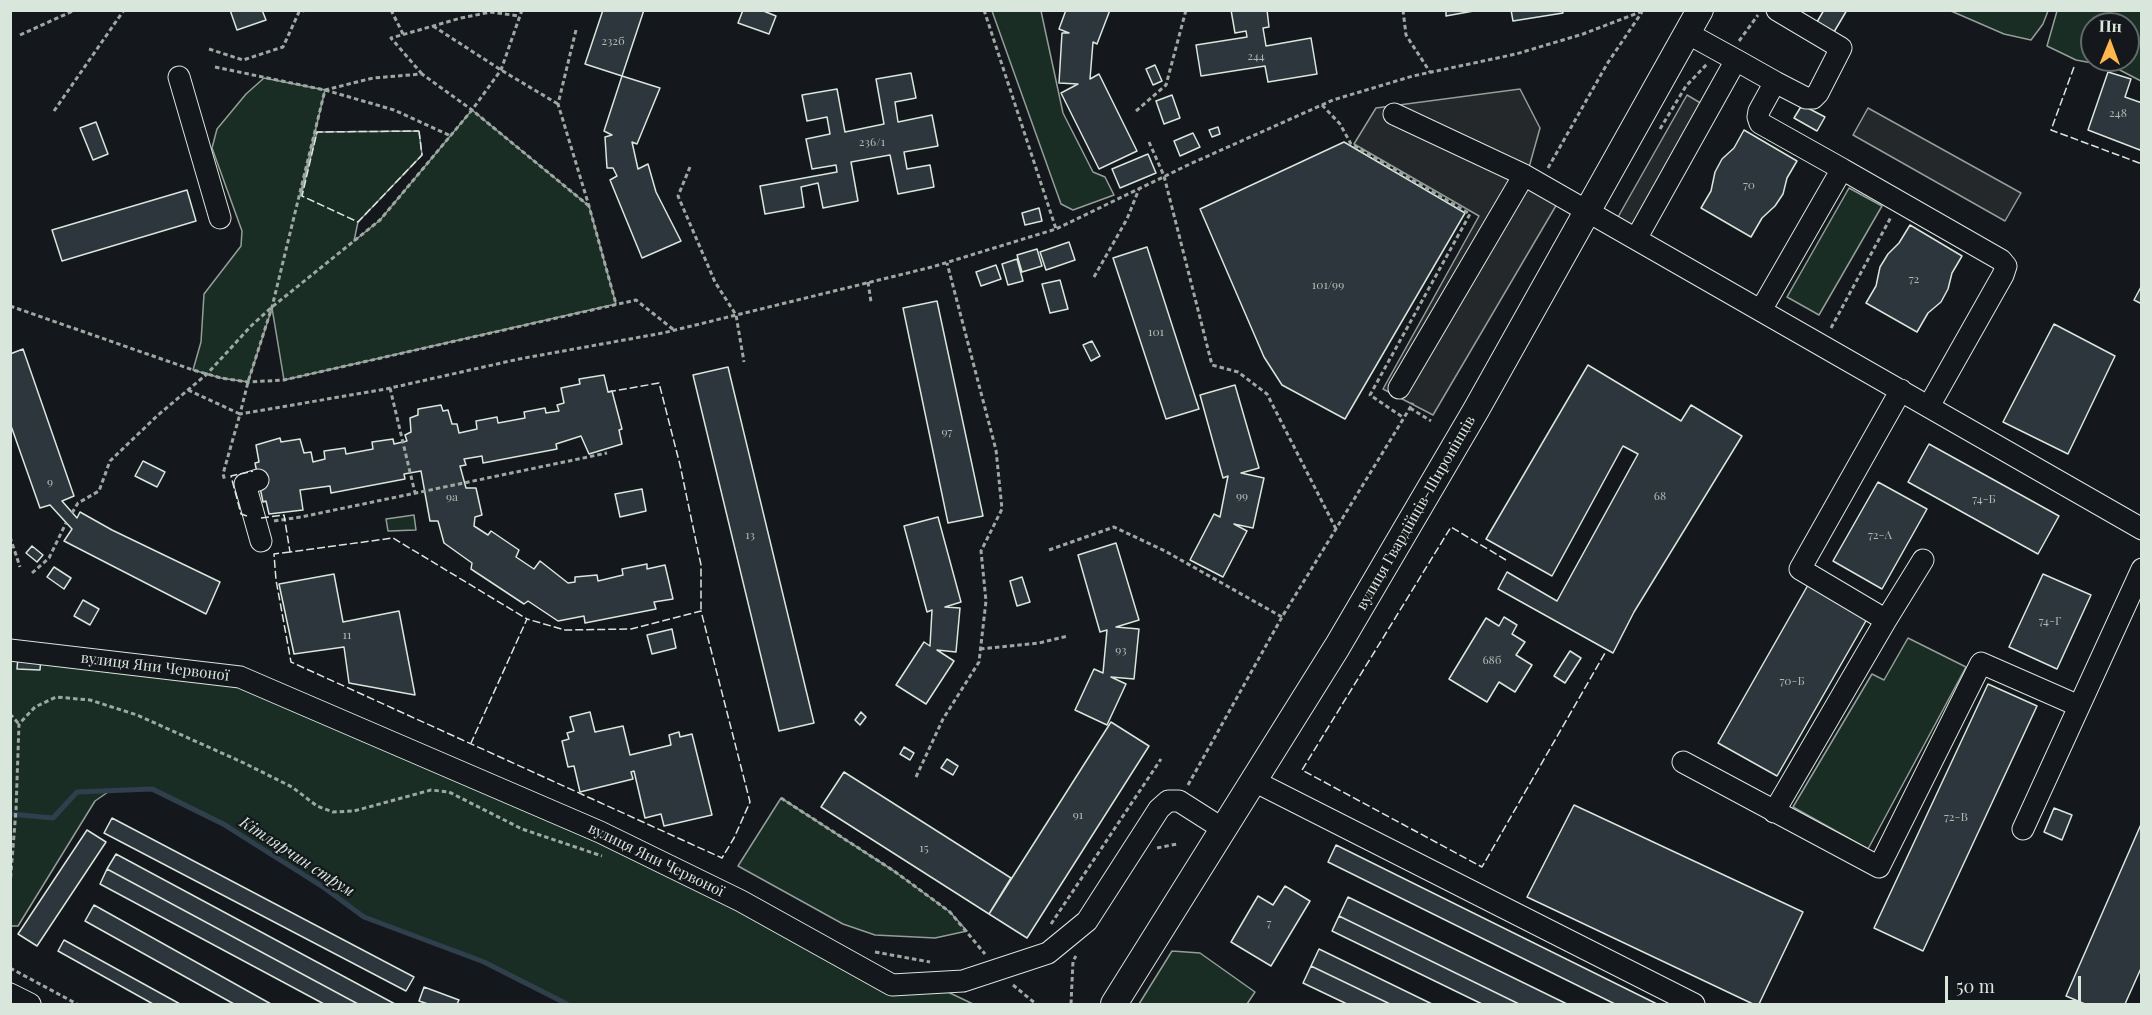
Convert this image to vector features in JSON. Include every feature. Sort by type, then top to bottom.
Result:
[{"type":"main road","name":"вулиця Гвардійців-Широнінців","points":[[1114,1005],[1252,780],[1337,647],[1482,400],[1700,10]]},
{"type":"street","points":[[1687,33],[1806,98],[1813,98],[1818,93],[1841,48],[1777,10]]},
{"type":"street","points":[[1636,239],[1736,60]]},
{"type":"street","points":[[179,77],[220,218]]},
{"type":"street","points":[[1775,82],[1760,111],[1758,117],[1760,123],[2001,260],[2006,266],[2004,275],[1929,406]]},
{"type":"street","points":[[1394,114],[1532,179],[2142,529]]},
{"type":"street","points":[[1761,310],[1842,169]]},
{"type":"street","points":[[1407,400],[1532,179]]},
{"type":"street","points":[[1887,621],[1800,569],[1902,390]]},
{"type":"street","points":[[258,480],[245,484],[259,532]]},
{"type":"street","points":[[1774,812],[1923,560]]},
{"type":"street","points":[[2023,829],[2142,569]]},
{"type":"street","name":"вулиця Яни Червоної","points":[[10,650],[240,677],[600,832],[741,901],[892,985],[963,981],[992,959],[1048,953],[1087,921],[1159,809],[1168,801],[1179,801]]},
{"type":"street","points":[[1683,762],[1879,867],[1981,663],[2079,706]]},
{"type":"street","points":[[1252,780],[1694,1005]]},
{"type":"street","points":[[1179,801],[1223,829]]},
{"type":"path","points":[[20,35],[75,10]]},
{"type":"path","points":[[54,111],[124,10]]},
{"type":"path","points":[[209,49],[243,60],[283,47],[298,11],[306,10]]},
{"type":"path","points":[[391,10],[404,34]]},
{"type":"path","points":[[72,513],[78,503],[99,491],[110,460],[158,415],[207,374],[251,326],[272,307],[380,220],[472,110],[501,70],[522,10]]},
{"type":"path","points":[[984,10],[1056,229]]},
{"type":"path","points":[[1136,111],[1166,85],[1186,10]]},
{"type":"path","points":[[1402,10],[1406,35],[1430,72]]},
{"type":"path","points":[[188,390],[240,414],[390,388],[519,359],[674,330],[947,263],[1056,229],[1164,176],[1333,100],[1430,72],[1516,54],[1583,34],[1643,11]]},
{"type":"path","points":[[1532,179],[1643,11]]},
{"type":"path","points":[[519,16],[490,12],[391,38],[422,74],[472,110],[590,206]]},
{"type":"path","points":[[433,26],[558,104]]},
{"type":"path","points":[[576,30],[558,104],[590,206],[616,304]]},
{"type":"path","points":[[215,67],[325,90],[394,110],[451,136]]},
{"type":"path","points":[[325,90],[373,78],[422,74]]},
{"type":"path","points":[[226,484],[223,474],[248,382],[272,307],[325,90]]},
{"type":"path","points":[[1322,105],[1340,124],[1351,144],[1470,214],[1370,395],[1404,418]]},
{"type":"path","points":[[1149,142],[1164,176],[1212,365],[1238,372],[1268,394],[1336,529]]},
{"type":"path","points":[[690,167],[678,196],[715,282],[736,315],[744,362]]},
{"type":"path","points":[[1094,277],[1126,219],[1139,189]]},
{"type":"path","points":[[1821,345],[1899,201]]},
{"type":"path","points":[[915,777],[943,719],[979,662],[986,601],[981,551],[1002,509],[996,450],[947,263]]},
{"type":"path","points":[[868,282],[871,302]]},
{"type":"path","points":[[10,306],[207,374],[248,382],[284,380],[636,300],[674,330]]},
{"type":"path","points":[[390,388],[415,493]]},
{"type":"path","points":[[1179,801],[1282,617],[1404,418],[1407,400]]},
{"type":"path","points":[[1407,400],[1431,421]]},
{"type":"path","points":[[259,532],[301,518],[607,453]]},
{"type":"path","points":[[32,573],[50,558],[66,523]]},
{"type":"path","points":[[1049,550],[1114,527],[1165,551],[1282,617]]},
{"type":"path","points":[[10,537],[20,567]]},
{"type":"path","points":[[980,650],[1039,643],[1068,636]]},
{"type":"path","points":[[10,885],[12,842],[16,820],[19,724],[34,707],[56,697],[90,700],[137,715],[244,763],[292,788],[317,806],[333,812],[354,811],[430,790],[449,792],[522,829],[606,858]]},
{"type":"path","points":[[10,714],[19,724]]},
{"type":"path","points":[[10,759],[18,759]]},
{"type":"path","points":[[1050,924],[1161,759]]},
{"type":"path","points":[[781,798],[894,871],[950,912],[1036,1005]]},
{"type":"path","points":[[1156,848],[1177,844]]},
{"type":"path","points":[[865,950],[939,963]]},
{"type":"path","points":[[1071,1005],[1073,961],[1079,952]]},
{"type":"path","points":[[10,968],[78,1005]]},
{"type":"green space","points":[[2048,10],[2043,24],[2031,40],[2004,34],[1951,11]]},
{"type":"green space","points":[[992,11],[1041,11],[1063,113],[1093,172],[1105,177],[1114,195],[1073,210],[1061,204]]},
{"type":"green space","points":[[2057,11],[2141,11],[2141,81],[2124,72],[2140,72],[2140,12],[2080,12],[2080,61],[2047,46]]},
{"type":"green space","points":[[264,78],[325,90],[301,196],[317,132],[419,131],[422,155],[358,222],[354,241],[380,220],[472,110],[589,206],[616,304],[284,380],[272,308],[248,382],[221,378],[193,370],[201,342],[204,294],[241,246],[242,231],[212,148],[217,129],[246,94]]},
{"type":"green space","points":[[1849,188],[1882,206],[1819,315],[1787,297]]},
{"type":"green space","points":[[414,515],[416,530],[388,531],[386,519]]},
{"type":"green space","points":[[1908,638],[1966,667],[1868,849],[1793,807],[1872,674],[1884,680]]},
{"type":"green space","points":[[11,650],[240,677],[469,777],[892,985],[929,983],[973,1004],[569,1004],[484,961],[365,917],[224,823],[153,788],[111,790],[95,801],[18,926],[11,926]]},
{"type":"green space","points":[[781,798],[894,871],[950,912],[967,931],[935,938],[875,935],[843,924],[738,866]]},
{"type":"green space","points":[[1172,951],[1200,953],[1255,992],[1247,1004],[1139,1004]]},
{"type":"shaded area","points":[[1520,89],[1540,128],[1528,171],[1564,192],[1433,415],[1383,389],[1479,216],[1354,144],[1376,108]]},
{"type":"shaded area","points":[[1687,95],[1709,108],[1641,230],[1618,217]]},
{"type":"shaded area","points":[[1868,108],[2021,193],[2005,221],[1853,135]]},
{"type":"building","points":[[230,10],[262,10],[266,20],[237,30]]},
{"type":"building","points":[[603,10],[644,10],[622,76],[585,64]]},
{"type":"building","points":[[743,10],[761,10],[776,16],[769,34],[738,23]]},
{"type":"building","points":[[1066,10],[1110,10],[1097,44],[1093,42],[1090,79],[1099,74],[1137,151],[1099,169],[1061,93],[1078,84],[1059,83],[1062,33],[1069,33],[1059,29]]},
{"type":"building","points":[[1231,10],[1267,10],[1269,27],[1263,28],[1266,46],[1311,38],[1317,74],[1268,82],[1265,66],[1201,76],[1196,45],[1247,37],[1246,31],[1235,33]]},
{"type":"building","points":[[1446,10],[1479,10],[1446,16]]},
{"type":"building","points":[[1511,10],[1562,10],[1563,13],[1513,21]]},
{"type":"building","points":[[1824,10],[1847,10],[1831,37],[1814,27]]},
{"type":"building","points":[[1155,65],[1162,81],[1153,85],[1146,69]]},
{"type":"building","points":[[2108,72],[2131,79],[2125,97],[2142,103],[2140,150],[2088,130]]},
{"type":"building","points":[[911,73],[916,98],[895,102],[898,122],[932,115],[938,146],[904,152],[907,169],[930,165],[934,187],[898,194],[890,155],[851,162],[858,201],[823,208],[818,183],[801,187],[804,207],[765,214],[760,186],[837,172],[836,165],[812,169],[806,139],[830,134],[827,117],[807,121],[802,95],[837,89],[845,132],[884,124],[876,79]]},
{"type":"building","points":[[622,76],[660,88],[637,144],[632,142],[638,169],[648,164],[656,192],[681,241],[642,258],[610,180],[617,176],[613,168],[607,168],[605,137],[612,135],[604,131]]},
{"type":"building","points":[[1172,95],[1180,118],[1164,124],[1156,101]]},
{"type":"building","points":[[1802,105],[1825,117],[1817,131],[1794,118]]},
{"type":"building","points":[[96,122],[108,154],[93,160],[80,128]]},
{"type":"building","points":[[1218,127],[1220,134],[1212,137],[1209,130]]},
{"type":"building","points":[[1744,130],[1797,161],[1787,178],[1783,194],[1775,206],[1762,218],[1751,237],[1701,208],[1711,191],[1715,172],[1722,159],[1734,148]]},
{"type":"building","points":[[1193,133],[1200,147],[1180,156],[1174,141]]},
{"type":"building","points":[[1344,142],[1465,213],[1345,419],[1282,385],[1264,357],[1200,209]]},
{"type":"building","points":[[1148,154],[1156,173],[1120,188],[1112,169]]},
{"type":"building","points":[[187,190],[196,221],[62,261],[52,230]]},
{"type":"building","points":[[1039,208],[1042,221],[1025,225],[1022,213]]},
{"type":"building","points":[[1910,225],[1962,256],[1952,273],[1948,289],[1941,302],[1928,313],[1917,332],[1866,303],[1876,286],[1880,267]]},
{"type":"building","points":[[1069,242],[1075,260],[1046,270],[1040,252]]},
{"type":"building","points":[[1147,247],[1199,409],[1166,419],[1113,258]]},
{"type":"building","points":[[1037,249],[1042,266],[1022,272],[1017,255]]},
{"type":"building","points":[[1017,259],[1023,281],[1008,285],[1002,264]]},
{"type":"building","points":[[996,265],[1001,279],[981,286],[976,272]]},
{"type":"building","points":[[1060,280],[1068,309],[1050,313],[1042,284]]},
{"type":"building","points":[[2142,285],[2142,304],[2134,300]]},
{"type":"building","points":[[937,301],[983,516],[948,523],[903,308]]},
{"type":"building","points":[[2054,324],[2115,356],[2068,454],[2003,422]]},
{"type":"building","points":[[1092,341],[1100,356],[1091,361],[1083,345]]},
{"type":"building","points":[[23,349],[74,496],[62,501],[77,518],[80,512],[220,582],[206,614],[64,541],[72,529],[50,505],[40,508],[10,423],[10,354]]},
{"type":"building","points":[[1588,365],[1681,421],[1691,405],[1742,436],[1634,612],[1613,653],[1498,589],[1507,572],[1557,601],[1638,454],[1623,446],[1552,576],[1486,539]]},
{"type":"building","points":[[728,367],[814,723],[779,731],[693,375]]},
{"type":"building","points":[[604,375],[608,392],[612,391],[622,429],[619,430],[622,444],[589,454],[581,436],[556,444],[557,449],[483,463],[482,456],[464,459],[466,465],[460,466],[466,488],[476,488],[482,515],[475,517],[474,526],[488,535],[491,531],[519,550],[516,557],[534,569],[540,561],[568,583],[575,582],[575,577],[597,575],[598,581],[623,575],[622,569],[647,564],[647,569],[665,565],[673,599],[654,602],[656,609],[585,623],[584,616],[558,621],[528,601],[524,604],[471,569],[472,563],[444,543],[438,521],[430,521],[421,471],[404,474],[405,479],[331,493],[330,486],[300,490],[303,510],[269,514],[266,501],[263,502],[255,463],[259,462],[256,445],[280,438],[281,442],[300,439],[304,453],[311,452],[313,462],[325,459],[324,451],[345,448],[346,454],[373,449],[372,442],[393,439],[394,444],[407,441],[405,435],[411,432],[410,418],[418,415],[418,409],[441,405],[443,411],[448,410],[452,424],[457,424],[459,433],[477,429],[476,421],[497,417],[498,423],[525,418],[524,412],[545,408],[546,413],[559,411],[557,405],[564,403],[561,388],[580,384],[579,379]]},
{"type":"building","points":[[1235,385],[1259,468],[1241,473],[1264,478],[1253,528],[1234,524],[1247,531],[1223,577],[1190,560],[1214,514],[1220,517],[1228,476],[1223,478],[1200,395]]},
{"type":"building","points":[[1929,444],[2059,516],[2038,554],[1908,482]]},
{"type":"building","points":[[143,461],[165,472],[157,487],[135,476]]},
{"type":"building","points":[[1878,482],[1927,509],[1882,589],[1833,561]]},
{"type":"building","points":[[642,489],[646,511],[620,517],[615,494]]},
{"type":"building","points":[[938,517],[961,602],[945,607],[960,608],[956,652],[937,650],[954,661],[926,704],[896,685],[924,642],[930,646],[932,610],[927,612],[904,526]]},
{"type":"building","points":[[1116,543],[1139,620],[1116,627],[1139,629],[1134,679],[1111,677],[1126,684],[1107,725],[1075,710],[1094,669],[1103,673],[1107,630],[1100,632],[1078,555]]},
{"type":"building","points":[[32,546],[43,555],[37,562],[26,553]]},
{"type":"building","points":[[54,567],[71,578],[64,589],[47,577]]},
{"type":"building","points":[[334,574],[343,622],[399,611],[415,695],[349,683],[344,647],[294,654],[279,584]]},
{"type":"building","points":[[2043,574],[2091,595],[2057,669],[2009,647]]},
{"type":"building","points":[[1022,577],[1030,602],[1017,606],[1010,581]]},
{"type":"building","points":[[1808,585],[1867,619],[1777,776],[1718,743]]},
{"type":"building","points":[[83,600],[99,609],[90,625],[74,616]]},
{"type":"building","points":[[1504,617],[1517,625],[1512,634],[1525,642],[1516,655],[1532,665],[1515,692],[1499,682],[1487,702],[1449,679],[1486,618],[1499,626]]},
{"type":"building","points":[[672,629],[676,648],[652,654],[647,635]]},
{"type":"building","points":[[1570,651],[1581,658],[1565,683],[1554,676]]},
{"type":"building","points":[[18,657],[41,657],[40,670],[17,669]]},
{"type":"building","points":[[1988,684],[2037,706],[1923,951],[1874,928]]},
{"type":"building","points":[[590,712],[595,732],[623,726],[630,755],[671,745],[669,735],[679,732],[680,737],[692,734],[712,815],[664,826],[661,814],[645,818],[634,771],[631,772],[633,779],[580,792],[574,766],[568,767],[562,741],[569,739],[567,733],[574,731],[570,717]]},
{"type":"building","points":[[861,712],[866,717],[860,725],[855,720]]},
{"type":"building","points":[[1111,722],[1149,746],[1027,938],[989,914]]},
{"type":"building","points":[[904,747],[914,753],[910,760],[900,754]]},
{"type":"building","points":[[947,759],[958,766],[953,775],[941,768]]},
{"type":"building","points":[[844,772],[1011,878],[989,914],[821,807]]},
{"type":"building","points":[[1574,805],[1803,912],[1759,1004],[1753,1004],[1527,897]]},
{"type":"building","points":[[2054,808],[2072,815],[2062,840],[2044,832]]},
{"type":"building","points":[[112,818],[414,977],[406,991],[104,833]]},
{"type":"building","points":[[2142,822],[2142,966],[2125,1004],[2085,1004],[2066,996]]},
{"type":"building","points":[[87,830],[106,842],[37,946],[18,934]]},
{"type":"building","points":[[1336,845],[1657,1004],[1615,1004],[1328,862]]},
{"type":"building","points":[[116,854],[395,1004],[358,1004],[107,869]]},
{"type":"building","points":[[107,869],[358,1004],[324,1004],[100,884]]},
{"type":"building","points":[[1285,886],[1310,901],[1271,966],[1231,942],[1258,896],[1273,905]]},
{"type":"building","points":[[1348,897],[1567,1004],[1519,1004],[1339,916]]},
{"type":"building","points":[[94,905],[271,1004],[234,1004],[85,921]]},
{"type":"building","points":[[1339,916],[1519,1004],[1482,1004],[1332,931]]},
{"type":"building","points":[[64,940],[180,1004],[153,1004],[58,951]]},
{"type":"building","points":[[1319,949],[1432,1004],[1390,1004],[1311,966]]},
{"type":"building","points":[[1311,966],[1390,1004],[1347,1004],[1303,983]]},
{"type":"building","points":[[424,987],[459,1000],[457,1004],[428,1004],[419,1001]]},
{"type":"waterway","name":"Кітлярчин струм","points":[[10,814],[53,818],[77,792],[152,789],[223,824],[323,887],[364,917],[484,962],[567,1004]]},
{"type":"fence","points":[[2074,67],[2051,130],[2142,164]]},
{"type":"fence","points":[[419,131],[422,155],[358,222],[302,196],[317,132],[419,131]]},
{"type":"fence","points":[[608,392],[659,383],[680,465],[701,565],[701,611]]},
{"type":"fence","points":[[247,516],[241,514],[231,476],[253,471]]},
{"type":"fence","points":[[261,518],[284,515],[290,552],[393,538],[527,619]]},
{"type":"fence","points":[[1506,560],[1451,527],[1302,770],[1482,867],[1605,653]]},
{"type":"fence","points":[[290,552],[274,554],[276,580],[291,662],[722,858],[750,802],[701,611],[631,629],[565,630],[527,619],[471,743]]}]
